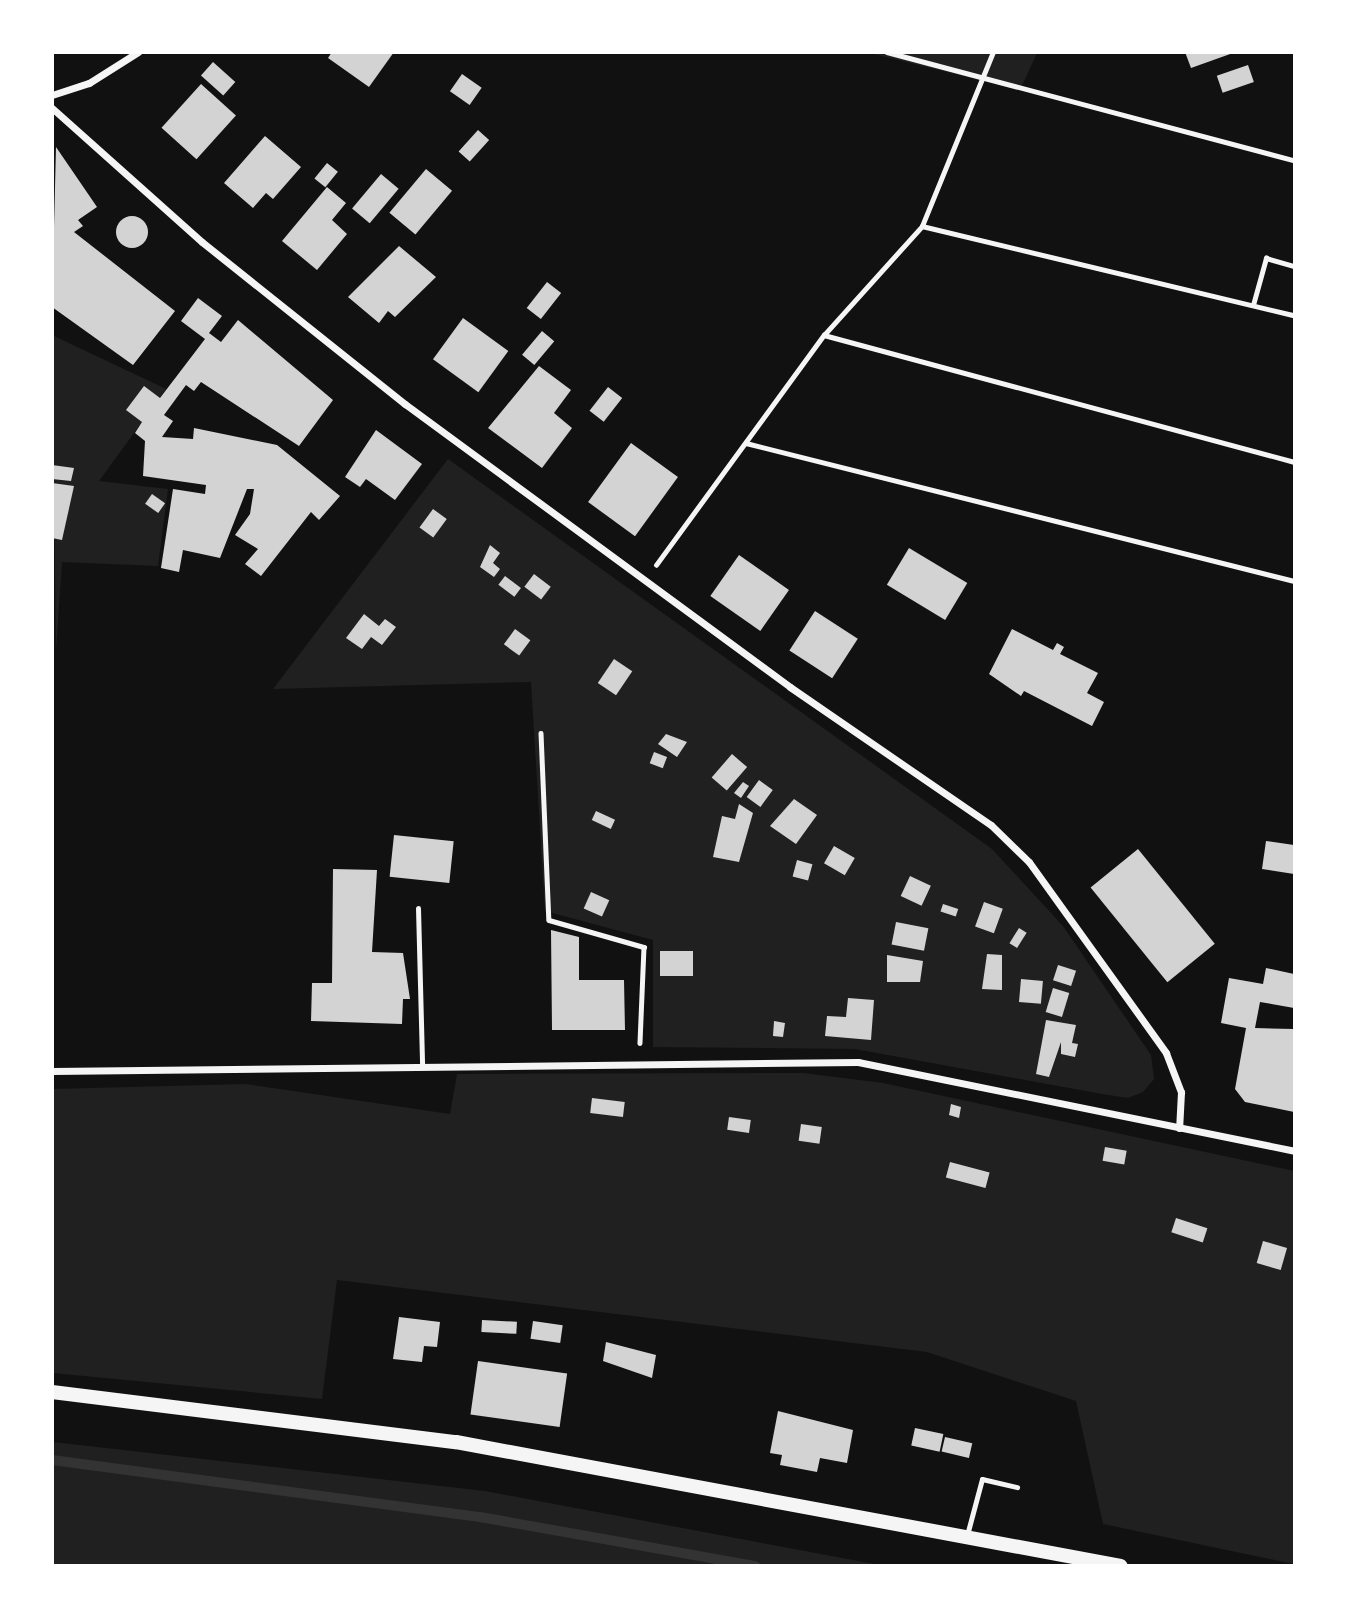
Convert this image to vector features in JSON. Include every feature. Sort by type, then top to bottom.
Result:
[{"type":"main road","points":[[52,1392],[456,1441],[1121,1566]]},
{"type":"street","points":[[52,95],[89,83],[138,52]]},
{"type":"street","points":[[52,108],[295,319],[644,582],[959,798],[1029,862],[1166,1053],[1181,1092],[1179,1129]]},
{"type":"street","points":[[52,1071],[639,1062],[858,1062],[1294,1151]]},
{"type":"lane","points":[[418,908],[422,1065]]},
{"type":"lane","points":[[967,1535],[982,1479],[1017,1486]]},
{"type":"path","points":[[887,52],[1294,160]]},
{"type":"path","points":[[644,582],[824,335],[922,226],[993,52]]},
{"type":"path","points":[[922,226],[1294,315]]},
{"type":"path","points":[[1253,305],[1266,258],[1294,266]]},
{"type":"path","points":[[824,335],[1294,462]]},
{"type":"path","points":[[746,443],[1294,581]]},
{"type":"path","points":[[541,733],[549,920],[644,947],[639,1062]]},
{"type":"shaded area","points":[[870,53],[1037,53],[1020,90]]},
{"type":"shaded area","points":[[52,335],[166,389],[99,481],[168,489],[158,566],[62,562],[56,651]]},
{"type":"shaded area","points":[[448,459],[992,849],[1063,926],[1151,1055],[1154,1079],[1143,1092],[1128,1098],[855,1049],[653,1047],[653,940],[545,911],[531,682],[273,689]]},
{"type":"shaded area","points":[[803,1073],[883,1083],[1294,1171],[1294,1564],[1103,1524],[1076,1401],[927,1352],[337,1280],[322,1399],[53,1373],[52,1089],[246,1084],[450,1114],[457,1074]]},
{"type":"shaded area","points":[[53,1442],[485,1491],[880,1565],[53,1565]]},
{"type":"building","points":[[332,52],[394,52],[369,87],[328,58]]},
{"type":"building","points":[[1185,52],[1233,52],[1233,53],[1191,68]]},
{"type":"building","points":[[213,62],[235,82],[223,95],[201,75]]},
{"type":"building","points":[[1248,65],[1254,82],[1223,93],[1217,76]]},
{"type":"building","points":[[462,74],[482,88],[470,105],[450,91]]},
{"type":"building","points":[[201,84],[236,115],[196,159],[162,128]]},
{"type":"building","points":[[478,130],[489,140],[470,162],[459,152]]},
{"type":"building","points":[[265,136],[301,167],[273,199],[266,193],[253,208],[224,183]]},
{"type":"building","points":[[56,147],[97,207],[78,220],[83,226],[74,232],[175,311],[133,365],[52,307]]},
{"type":"building","points":[[327,163],[338,172],[325,187],[314,179]]},
{"type":"building","points":[[426,169],[452,191],[415,235],[389,213]]},
{"type":"building","points":[[381,174],[399,189],[370,223],[352,208]]},
{"type":"building","points":[[327,187],[346,203],[332,220],[347,234],[317,270],[282,241]]},
{"type":"building","points":[[132,216],[144,220],[148,232],[144,244],[132,248],[120,244],[116,232],[120,220]]},
{"type":"building","points":[[399,246],[436,277],[395,317],[388,311],[379,323],[348,297]]},
{"type":"building","points":[[547,282],[561,293],[541,319],[527,308]]},
{"type":"building","points":[[198,298],[222,316],[209,333],[221,342],[238,320],[333,400],[299,446],[201,382],[194,391],[186,385],[164,415],[173,421],[162,437],[193,439],[194,428],[277,445],[340,496],[319,520],[311,512],[261,576],[245,564],[258,549],[235,535],[250,514],[254,489],[247,489],[220,558],[183,550],[179,572],[161,568],[173,489],[205,494],[206,485],[143,476],[145,441],[135,433],[142,422],[126,410],[144,386],[160,398],[205,339],[181,321]]},
{"type":"building","points":[[463,318],[508,351],[478,392],[433,359]]},
{"type":"building","points":[[542,331],[554,341],[534,365],[522,355]]},
{"type":"building","points":[[539,366],[571,390],[554,413],[572,428],[542,468],[488,428]]},
{"type":"building","points":[[608,387],[622,398],[604,422],[590,411]]},
{"type":"building","points":[[376,430],[422,464],[395,500],[366,479],[360,487],[345,477]]},
{"type":"building","points":[[631,443],[678,477],[635,536],[588,502]]},
{"type":"building","points":[[52,465],[74,468],[71,481],[52,479]]},
{"type":"building","points":[[52,483],[74,486],[62,540],[52,538]]},
{"type":"building","points":[[152,494],[165,503],[158,513],[145,504]]},
{"type":"building","points":[[433,509],[447,519],[433,538],[419,528]]},
{"type":"building","points":[[490,545],[500,553],[493,563],[500,569],[494,577],[480,567]]},
{"type":"building","points":[[909,548],[967,583],[945,620],[887,585]]},
{"type":"building","points":[[739,555],[789,590],[760,631],[710,596]]},
{"type":"building","points":[[534,574],[551,587],[541,599],[524,587]]},
{"type":"building","points":[[505,576],[521,588],[514,597],[498,585]]},
{"type":"building","points":[[815,611],[858,639],[832,678],[789,650]]},
{"type":"building","points":[[364,614],[379,626],[385,619],[396,627],[382,645],[371,637],[362,649],[346,638]]},
{"type":"building","points":[[515,629],[530,640],[519,656],[504,644]]},
{"type":"building","points":[[1012,629],[1053,650],[1057,643],[1064,647],[1060,654],[1098,673],[1087,693],[1104,702],[1092,726],[1024,691],[1021,696],[989,674]]},
{"type":"building","points":[[614,659],[632,671],[616,695],[598,683]]},
{"type":"building","points":[[666,734],[687,742],[677,757],[658,744]]},
{"type":"building","points":[[654,752],[667,757],[663,768],[650,763]]},
{"type":"building","points":[[732,754],[747,767],[727,791],[712,777]]},
{"type":"building","points":[[759,780],[773,790],[760,807],[747,797]]},
{"type":"building","points":[[743,782],[749,786],[741,798],[734,793]]},
{"type":"building","points":[[794,799],[817,815],[796,844],[770,826]]},
{"type":"building","points":[[739,804],[753,813],[739,862],[713,857],[722,816],[735,819]]},
{"type":"building","points":[[596,811],[615,820],[611,829],[592,820]]},
{"type":"building","points":[[394,835],[454,841],[449,883],[390,877]]},
{"type":"building","points":[[1266,841],[1294,845],[1294,874],[1262,869]]},
{"type":"building","points":[[834,846],[855,858],[845,875],[824,863]]},
{"type":"building","points":[[1138,849],[1215,944],[1167,982],[1091,887]]},
{"type":"building","points":[[797,860],[812,864],[808,881],[793,876]]},
{"type":"building","points":[[333,869],[377,870],[372,952],[403,953],[410,999],[403,999],[402,1024],[311,1021],[312,983],[332,983]]},
{"type":"building","points":[[910,876],[931,886],[922,906],[901,896]]},
{"type":"building","points":[[591,892],[609,900],[602,917],[584,908]]},
{"type":"building","points":[[984,902],[1003,909],[994,933],[975,926]]},
{"type":"building","points":[[943,904],[958,909],[956,917],[941,912]]},
{"type":"building","points":[[896,922],[928,928],[924,951],[892,945]]},
{"type":"building","points":[[1019,928],[1027,933],[1017,948],[1009,943]]},
{"type":"building","points":[[551,930],[579,937],[579,980],[624,980],[625,1030],[552,1030]]},
{"type":"building","points":[[660,951],[693,951],[693,976],[660,976]]},
{"type":"building","points":[[987,954],[1002,955],[1002,990],[982,989]]},
{"type":"building","points":[[887,955],[923,961],[920,982],[887,982]]},
{"type":"building","points":[[1058,965],[1076,971],[1071,986],[1053,980]]},
{"type":"building","points":[[1266,968],[1294,974],[1294,1008],[1260,1002],[1255,1028],[1294,1029],[1294,1112],[1245,1102],[1235,1089],[1246,1028],[1221,1023],[1229,978],[1263,984]]},
{"type":"building","points":[[1021,979],[1043,981],[1041,1004],[1019,1002]]},
{"type":"building","points":[[1053,988],[1069,993],[1062,1017],[1046,1012]]},
{"type":"building","points":[[848,998],[874,1000],[871,1040],[825,1036],[827,1016],[846,1017]]},
{"type":"building","points":[[1046,1020],[1076,1025],[1072,1043],[1078,1044],[1075,1057],[1061,1054],[1061,1042],[1049,1077],[1036,1074]]},
{"type":"building","points":[[774,1021],[785,1023],[783,1037],[773,1036]]},
{"type":"building","points":[[592,1098],[625,1102],[623,1117],[590,1113]]},
{"type":"building","points":[[951,1104],[961,1107],[959,1118],[949,1115]]},
{"type":"building","points":[[729,1117],[751,1120],[749,1133],[727,1130]]},
{"type":"building","points":[[801,1124],[822,1127],[819,1144],[799,1141]]},
{"type":"building","points":[[1105,1147],[1127,1151],[1124,1165],[1103,1161]]},
{"type":"building","points":[[950,1162],[990,1173],[985,1188],[946,1177]]},
{"type":"building","points":[[1176,1218],[1207,1228],[1203,1242],[1171,1232]]},
{"type":"building","points":[[1263,1241],[1287,1248],[1281,1270],[1257,1263]]},
{"type":"building","points":[[399,1317],[440,1322],[437,1347],[424,1346],[422,1362],[393,1359]]},
{"type":"building","points":[[482,1320],[517,1322],[516,1334],[481,1332]]},
{"type":"building","points":[[533,1321],[563,1325],[560,1343],[530,1339]]},
{"type":"building","points":[[606,1342],[656,1355],[652,1378],[603,1361]]},
{"type":"building","points":[[478,1361],[567,1374],[560,1427],[470,1414]]},
{"type":"building","points":[[778,1411],[853,1430],[847,1463],[820,1458],[817,1472],[780,1465],[782,1455],[770,1453]]},
{"type":"building","points":[[915,1428],[943,1434],[940,1452],[911,1446]]},
{"type":"building","points":[[945,1437],[972,1443],[969,1458],[942,1452]]},
{"type":"waterway","points":[[52,1460],[480,1517],[756,1566]]}]
